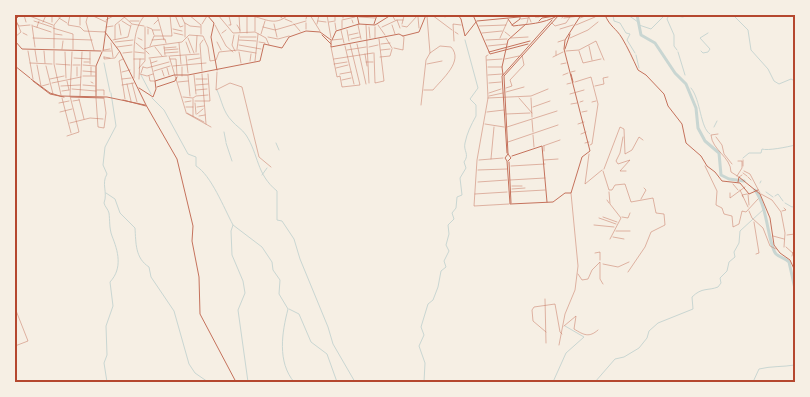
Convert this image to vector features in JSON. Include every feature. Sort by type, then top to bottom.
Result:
[{"type":"street","points":[[20,15],[16,18],[21,32],[27,35]]},
{"type":"street","points":[[24,15],[26,24]]},
{"type":"street","points":[[27,15],[52,23]]},
{"type":"street","points":[[41,28],[46,15]]},
{"type":"street","points":[[52,15],[54,64],[71,134]]},
{"type":"street","points":[[58,15],[68,24],[80,27],[83,30],[106,32],[123,56],[137,86],[153,97],[156,81],[149,57],[206,53]]},
{"type":"street","points":[[53,27],[62,15]]},
{"type":"street","points":[[68,24],[70,15]]},
{"type":"street","points":[[80,15],[80,27]]},
{"type":"street","points":[[88,15],[86,21],[95,54]]},
{"type":"street","points":[[92,15],[106,21]]},
{"type":"street","points":[[108,15],[103,52],[104,60],[116,58],[120,52]]},
{"type":"street","points":[[106,21],[115,15]]},
{"type":"street","points":[[122,15],[132,24],[153,30],[162,30]]},
{"type":"street","points":[[112,58],[115,26],[127,15]]},
{"type":"street","points":[[158,15],[165,44],[165,56]]},
{"type":"street","points":[[154,36],[172,36],[173,29],[170,15]]},
{"type":"street","points":[[175,15],[180,26],[185,26]]},
{"type":"street","points":[[181,15],[190,54]]},
{"type":"street","points":[[189,15],[201,25],[201,35]]},
{"type":"street","points":[[192,19],[195,15]]},
{"type":"street","points":[[201,25],[207,15],[221,34],[226,46],[236,51]]},
{"type":"street","points":[[218,15],[233,33],[232,44],[242,65]]},
{"type":"street","points":[[236,51],[240,33],[239,15]]},
{"type":"street","points":[[247,33],[247,15],[255,15],[273,22],[284,19],[288,15]]},
{"type":"street","points":[[255,15],[255,32]]},
{"type":"street","points":[[278,15],[294,23],[300,32]]},
{"type":"street","points":[[306,31],[307,15]]},
{"type":"street","points":[[310,15],[320,32],[331,43],[345,44],[396,35],[404,36],[419,31],[425,15]]},
{"type":"street","points":[[317,25],[319,15]]},
{"type":"street","points":[[327,15],[332,59],[337,77],[351,72]]},
{"type":"street","points":[[331,43],[336,31],[336,15]]},
{"type":"street","points":[[343,15],[342,36],[354,86]]},
{"type":"street","points":[[375,39],[374,25],[377,15]]},
{"type":"street","points":[[336,31],[358,25],[378,24],[391,15],[400,27]]},
{"type":"street","points":[[400,27],[405,16],[401,15]]},
{"type":"street","points":[[394,28],[406,28],[418,15],[419,31]]},
{"type":"street","points":[[421,105],[426,64],[430,53],[425,15]]},
{"type":"street","points":[[432,15],[458,34]]},
{"type":"street","points":[[441,15],[445,17]]},
{"type":"street","points":[[458,15],[463,35],[466,36],[476,22],[508,19],[515,16],[529,17]]},
{"type":"street","points":[[473,15],[490,53]]},
{"type":"street","points":[[499,39],[506,25],[508,15]]},
{"type":"street","points":[[535,15],[535,17],[539,16],[539,21]]},
{"type":"street","points":[[564,18],[588,15]]},
{"type":"street","points":[[605,15],[609,25],[621,36],[635,60],[638,70],[646,75],[664,94],[668,104],[682,124],[685,142],[701,156],[706,165],[711,182],[717,191],[716,204],[724,214],[732,216],[734,228],[739,224],[742,211],[746,212],[750,204],[749,194],[731,172],[728,160],[711,135],[717,135],[724,154],[732,164]]},
{"type":"street","points":[[133,76],[133,52],[141,16],[137,16]]},
{"type":"street","points":[[130,22],[140,20],[144,16]]},
{"type":"street","points":[[227,26],[231,25],[229,16]]},
{"type":"street","points":[[342,20],[357,16],[376,18]]},
{"type":"street","points":[[357,16],[364,53],[367,58]]},
{"type":"street","points":[[531,26],[547,16],[558,16]]},
{"type":"street","points":[[487,75],[503,75],[552,22],[555,16]]},
{"type":"street","points":[[552,22],[555,16]]},
{"type":"street","points":[[580,16],[570,31],[564,52],[569,62],[570,73],[590,145]]},
{"type":"street","points":[[371,22],[372,17]]},
{"type":"street","points":[[512,25],[520,17]]},
{"type":"street","points":[[529,17],[531,26]]},
{"type":"street","points":[[511,157],[508,154],[502,67],[510,38],[526,24],[529,17]]},
{"type":"street","points":[[560,29],[595,17]]},
{"type":"street","points":[[36,18],[32,26],[41,86]]},
{"type":"street","points":[[352,18],[353,23]]},
{"type":"street","points":[[539,21],[566,23],[570,18]]},
{"type":"street","points":[[37,27],[40,19]]},
{"type":"street","points":[[159,19],[154,24],[161,24]]},
{"type":"street","points":[[498,19],[498,25]]},
{"type":"street","points":[[508,19],[512,25]]},
{"type":"street","points":[[122,20],[124,24],[131,26]]},
{"type":"street","points":[[261,34],[265,20]]},
{"type":"street","points":[[380,28],[396,20],[403,20]]},
{"type":"street","points":[[412,20],[423,21]]},
{"type":"street","points":[[34,21],[73,34],[70,97],[80,132],[67,136]]},
{"type":"street","points":[[263,27],[275,30],[306,21]]},
{"type":"street","points":[[318,21],[335,21]]},
{"type":"street","points":[[118,22],[121,27],[121,37]]},
{"type":"street","points":[[184,22],[190,26],[202,27]]},
{"type":"street","points":[[273,22],[278,39]]},
{"type":"street","points":[[558,42],[588,30],[598,22]]},
{"type":"street","points":[[392,23],[396,35]]},
{"type":"street","points":[[454,41],[453,23],[462,26]]},
{"type":"street","points":[[19,26],[26,24],[62,35]]},
{"type":"street","points":[[104,42],[128,37],[132,24]]},
{"type":"street","points":[[378,24],[392,48],[390,56],[380,57]]},
{"type":"street","points":[[474,24],[478,26],[506,25]]},
{"type":"street","points":[[512,25],[526,24],[531,26]]},
{"type":"street","points":[[45,30],[47,25]]},
{"type":"street","points":[[139,79],[145,59],[144,49],[147,27],[150,25]]},
{"type":"street","points":[[215,25],[210,37],[217,70],[216,90],[232,82],[244,89],[259,157],[271,167]]},
{"type":"street","points":[[237,25],[240,30]]},
{"type":"street","points":[[366,25],[370,46]]},
{"type":"street","points":[[369,25],[367,47],[369,83]]},
{"type":"street","points":[[106,27],[115,26]]},
{"type":"street","points":[[147,27],[148,34]]},
{"type":"street","points":[[339,67],[343,87],[360,85],[346,28]]},
{"type":"street","points":[[173,29],[184,31]]},
{"type":"street","points":[[153,30],[154,45],[162,56]]},
{"type":"street","points":[[221,34],[226,30]]},
{"type":"street","points":[[503,31],[510,38]]},
{"type":"street","points":[[481,33],[503,31]]},
{"type":"street","points":[[15,37],[21,32]]},
{"type":"street","points":[[233,33],[255,32],[266,38],[269,45]]},
{"type":"street","points":[[266,38],[286,39],[300,32],[320,32]]},
{"type":"street","points":[[172,33],[185,35]]},
{"type":"street","points":[[254,63],[258,33]]},
{"type":"street","points":[[342,36],[360,33]]},
{"type":"street","points":[[144,49],[154,45],[180,42],[188,36],[197,34],[201,35],[204,39],[209,52],[208,59],[214,60]]},
{"type":"street","points":[[195,54],[198,42],[197,34]]},
{"type":"street","points":[[352,34],[354,39]]},
{"type":"street","points":[[154,36],[154,45]]},
{"type":"street","points":[[145,42],[150,43],[158,36]]},
{"type":"street","points":[[188,36],[195,54]]},
{"type":"street","points":[[380,50],[392,48],[403,50],[404,36]]},
{"type":"street","points":[[137,37],[142,40]]},
{"type":"street","points":[[239,37],[258,38]]},
{"type":"street","points":[[349,40],[361,37]]},
{"type":"street","points":[[484,40],[528,37]]},
{"type":"street","points":[[578,50],[583,64],[603,59],[595,37]]},
{"type":"street","points":[[33,38],[92,40]]},
{"type":"street","points":[[374,53],[375,83],[384,81],[379,38]]},
{"type":"street","points":[[590,38],[592,42]]},
{"type":"street","points":[[63,39],[65,76],[70,89]]},
{"type":"street","points":[[204,39],[200,44],[206,123]]},
{"type":"street","points":[[238,40],[258,41],[282,48],[286,39]]},
{"type":"street","points":[[331,43],[343,39]]},
{"type":"street","points":[[113,40],[135,41],[149,54]]},
{"type":"street","points":[[154,40],[164,40]]},
{"type":"street","points":[[15,41],[20,48],[28,49],[103,52],[112,50]]},
{"type":"street","points":[[553,57],[564,52],[578,50],[596,41]]},
{"type":"street","points":[[180,42],[182,76]]},
{"type":"street","points":[[190,43],[198,42]]},
{"type":"street","points":[[217,42],[222,51]]},
{"type":"street","points":[[357,42],[366,84]]},
{"type":"street","points":[[532,42],[506,47],[486,56],[488,98],[477,160],[474,206],[547,202],[558,200],[566,193],[571,194]]},
{"type":"street","points":[[150,43],[150,48],[153,51]]},
{"type":"street","points":[[149,76],[150,81],[156,81],[174,75],[177,77],[254,63],[260,61],[265,43]]},
{"type":"street","points":[[346,51],[390,43]]},
{"type":"street","points":[[588,44],[593,61]]},
{"type":"street","points":[[117,47],[134,45]]},
{"type":"street","points":[[238,45],[262,49]]},
{"type":"street","points":[[88,46],[93,47]]},
{"type":"street","points":[[124,46],[125,53]]},
{"type":"street","points":[[423,90],[433,90],[455,62],[454,52],[451,47],[440,46],[430,53]]},
{"type":"street","points":[[486,46],[506,47]]},
{"type":"street","points":[[164,48],[176,47]]},
{"type":"street","points":[[28,49],[34,81]]},
{"type":"street","points":[[44,49],[45,64],[53,94]]},
{"type":"street","points":[[165,50],[180,49]]},
{"type":"street","points":[[82,50],[80,98],[84,119]]},
{"type":"street","points":[[90,50],[91,76]]},
{"type":"street","points":[[214,60],[217,53],[222,51],[256,53]]},
{"type":"street","points":[[556,51],[556,56]]},
{"type":"street","points":[[61,92],[70,89],[81,90],[95,90],[104,90],[104,128],[98,127],[99,118],[95,90],[96,66],[103,52]]},
{"type":"street","points":[[120,52],[144,53]]},
{"type":"street","points":[[165,53],[180,52]]},
{"type":"street","points":[[250,64],[252,53]]},
{"type":"street","points":[[332,59],[364,53],[380,53]]},
{"type":"street","points":[[113,54],[118,54]]},
{"type":"street","points":[[186,54],[190,96]]},
{"type":"street","points":[[486,60],[504,59],[521,55]]},
{"type":"street","points":[[488,93],[512,86],[510,80],[524,65],[521,55]]},
{"type":"street","points":[[123,56],[120,59],[124,100]]},
{"type":"street","points":[[169,56],[186,112],[195,115],[205,115]]},
{"type":"street","points":[[360,60],[374,56]]},
{"type":"street","points":[[72,58],[90,59]]},
{"type":"street","points":[[187,60],[201,58]]},
{"type":"street","points":[[120,59],[124,60]]},
{"type":"street","points":[[133,59],[145,59]]},
{"type":"street","points":[[140,59],[140,74]]},
{"type":"street","points":[[134,68],[152,67],[176,59],[176,81]]},
{"type":"street","points":[[334,64],[354,60]]},
{"type":"street","points":[[151,63],[157,61]]},
{"type":"street","points":[[426,64],[442,61]]},
{"type":"street","points":[[84,62],[90,62]]},
{"type":"street","points":[[367,62],[374,62]]},
{"type":"street","points":[[561,64],[569,62]]},
{"type":"street","points":[[30,63],[96,66]]},
{"type":"street","points":[[154,71],[172,66],[206,64]]},
{"type":"street","points":[[76,78],[77,65]]},
{"type":"street","points":[[15,66],[50,94],[80,98],[118,98],[146,105]]},
{"type":"street","points":[[335,68],[355,66]]},
{"type":"street","points":[[367,67],[375,67]]},
{"type":"street","points":[[486,68],[502,67]]},
{"type":"street","points":[[166,68],[170,76]]},
{"type":"street","points":[[162,69],[165,78]]},
{"type":"street","points":[[121,72],[130,70]]},
{"type":"street","points":[[81,71],[96,72]]},
{"type":"street","points":[[563,75],[575,71]]},
{"type":"street","points":[[352,75],[367,72],[375,73]]},
{"type":"street","points":[[140,74],[149,76],[155,74]]},
{"type":"street","points":[[193,74],[196,96]]},
{"type":"street","points":[[183,102],[210,100],[208,74]]},
{"type":"street","points":[[584,74],[585,79]]},
{"type":"street","points":[[49,80],[65,76]]},
{"type":"street","points":[[41,86],[81,76],[96,76]]},
{"type":"street","points":[[122,79],[133,76]]},
{"type":"street","points":[[568,84],[591,77],[598,100],[585,184],[603,171],[620,127],[624,129],[625,154],[632,150],[639,137],[643,140]]},
{"type":"street","points":[[594,87],[604,84],[603,78],[608,77]]},
{"type":"street","points":[[76,78],[76,80],[81,80]]},
{"type":"street","points":[[194,79],[208,78]]},
{"type":"street","points":[[341,80],[353,78]]},
{"type":"street","points":[[31,79],[53,94],[62,96]]},
{"type":"street","points":[[156,87],[176,81],[189,81]]},
{"type":"street","points":[[91,82],[95,84]]},
{"type":"street","points":[[487,83],[503,82]]},
{"type":"street","points":[[132,83],[137,102]]},
{"type":"street","points":[[122,85],[135,83]]},
{"type":"street","points":[[60,87],[70,84],[95,84]]},
{"type":"street","points":[[127,84],[131,101]]},
{"type":"street","points":[[195,85],[209,84]]},
{"type":"street","points":[[488,98],[524,87]]},
{"type":"street","points":[[140,89],[146,105],[178,162],[193,226],[192,240],[199,277],[200,316],[236,382]]},
{"type":"street","points":[[195,90],[209,89]]},
{"type":"street","points":[[488,98],[531,96],[548,89]]},
{"type":"street","points":[[570,94],[584,90]]},
{"type":"street","points":[[193,98],[209,95]]},
{"type":"street","points":[[181,97],[190,96],[193,98],[195,115],[198,120],[211,127]]},
{"type":"street","points":[[531,96],[534,149]]},
{"type":"street","points":[[518,97],[532,113]]},
{"type":"street","points":[[59,103],[80,98]]},
{"type":"street","points":[[592,102],[601,99]]},
{"type":"street","points":[[124,100],[146,105]]},
{"type":"street","points":[[531,107],[550,101]]},
{"type":"street","points":[[571,104],[583,101]]},
{"type":"street","points":[[184,107],[205,107]]},
{"type":"street","points":[[195,115],[205,107]]},
{"type":"street","points":[[60,112],[73,109]]},
{"type":"street","points":[[486,112],[505,110]]},
{"type":"street","points":[[484,124],[506,127],[556,111]]},
{"type":"street","points":[[576,114],[587,111]]},
{"type":"street","points":[[505,114],[532,113]]},
{"type":"street","points":[[195,115],[198,120]]},
{"type":"street","points":[[64,125],[84,119],[105,119]]},
{"type":"street","points":[[578,124],[584,122]]},
{"type":"street","points":[[491,159],[494,126]]},
{"type":"street","points":[[507,142],[558,126]]},
{"type":"street","points":[[581,134],[586,132]]},
{"type":"street","points":[[624,136],[616,161],[618,164],[630,160],[620,171],[626,171]]},
{"type":"street","points":[[511,204],[508,161],[511,157],[560,140]]},
{"type":"street","points":[[585,143],[589,142]]},
{"type":"street","points":[[543,146],[547,202]]},
{"type":"street","points":[[537,148],[544,158]]},
{"type":"street","points":[[589,152],[582,156],[571,194],[580,278],[586,280],[601,263]]},
{"type":"street","points":[[477,160],[505,158],[508,154]]},
{"type":"street","points":[[505,158],[508,161]]},
{"type":"street","points":[[544,158],[558,159]]},
{"type":"street","points":[[738,161],[742,160],[739,180]]},
{"type":"street","points":[[476,171],[545,164]]},
{"type":"street","points":[[706,165],[723,182],[732,184],[739,190],[752,219],[762,226],[772,248],[789,258],[795,271]]},
{"type":"street","points":[[603,171],[611,196],[610,204]]},
{"type":"street","points":[[732,184],[739,180],[743,173]]},
{"type":"street","points":[[743,173],[748,176],[760,193],[770,218],[776,249]]},
{"type":"street","points":[[743,173],[750,174],[752,181]]},
{"type":"street","points":[[476,182],[546,178]]},
{"type":"street","points":[[509,180],[510,192]]},
{"type":"street","points":[[739,180],[772,200],[781,212],[785,235],[784,247]]},
{"type":"street","points":[[608,190],[618,184],[625,184],[630,201],[653,198],[656,213],[664,214],[666,221],[665,225],[650,234],[647,244],[628,272]]},
{"type":"street","points":[[510,188],[522,186]]},
{"type":"street","points":[[730,193],[730,198],[745,187]]},
{"type":"street","points":[[510,188],[526,188]]},
{"type":"street","points":[[640,201],[646,190],[644,188]]},
{"type":"street","points":[[475,194],[546,190]]},
{"type":"street","points":[[742,197],[742,195],[757,191]]},
{"type":"street","points":[[744,200],[749,199]]},
{"type":"street","points":[[748,207],[758,199]]},
{"type":"street","points":[[607,200],[621,218]]},
{"type":"street","points":[[781,212],[786,210],[784,208]]},
{"type":"street","points":[[621,218],[628,218],[630,213]]},
{"type":"street","points":[[603,217],[619,222]]},
{"type":"street","points":[[599,218],[618,224]]},
{"type":"street","points":[[610,239],[621,218]]},
{"type":"street","points":[[755,221],[753,224],[759,253],[756,254]]},
{"type":"street","points":[[594,225],[616,228]]},
{"type":"street","points":[[614,230],[630,231]]},
{"type":"street","points":[[785,240],[795,234]]},
{"type":"street","points":[[772,236],[782,237],[785,240]]},
{"type":"street","points":[[611,237],[624,239]]},
{"type":"street","points":[[776,249],[784,247],[795,254]]},
{"type":"street","points":[[594,254],[600,252],[600,279],[604,284]]},
{"type":"street","points":[[601,263],[618,267],[629,262]]},
{"type":"street","points":[[559,345],[565,314],[575,290],[578,272]]},
{"type":"street","points":[[545,299],[546,343]]},
{"type":"street","points":[[546,332],[533,321],[532,310],[534,307],[556,305],[560,332],[562,334]]},
{"type":"street","points":[[15,308],[28,341],[15,346]]},
{"type":"street","points":[[563,326],[576,316],[574,329],[586,336],[593,335],[598,330]]},
{"type":"street","points":[[15,321],[20,319]]},
{"type":"waterway","points":[[613,15],[614,21],[620,23],[626,33],[630,34],[627,40],[635,53]]},
{"type":"waterway","points":[[628,15],[638,22]]},
{"type":"waterway","points":[[637,15],[641,35],[655,43],[675,73],[686,84],[696,108],[698,128],[705,141],[719,153],[721,175],[729,179],[744,181]]},
{"type":"waterway","points":[[639,25],[651,29],[665,15]]},
{"type":"waterway","points":[[669,15],[667,19],[674,35],[674,46],[677,50]]},
{"type":"waterway","points":[[671,15],[683,17]]},
{"type":"waterway","points":[[733,15],[748,30],[751,50],[768,69],[774,81],[779,84],[791,79],[795,81]]},
{"type":"waterway","points":[[701,51],[703,53],[708,52],[710,49],[700,38],[708,33]]},
{"type":"waterway","points":[[424,382],[425,363],[419,346],[424,335],[421,327],[428,304],[433,300],[438,287],[441,271],[446,267],[444,261],[449,251],[446,245],[449,234],[448,225],[454,219],[452,213],[456,208],[457,197],[462,195],[460,178],[466,168],[464,162],[466,157],[465,143],[469,129],[476,116],[476,105],[470,99],[478,88],[465,40]]},
{"type":"waterway","points":[[678,52],[685,75]]},
{"type":"waterway","points":[[636,55],[639,68]]},
{"type":"waterway","points":[[104,63],[110,92]]},
{"type":"waterway","points":[[141,75],[151,94]]},
{"type":"waterway","points":[[691,88],[697,99],[704,126],[710,134]]},
{"type":"waterway","points":[[217,90],[227,114],[243,131],[250,142],[265,178],[277,191],[277,220],[282,221],[294,239],[333,344],[355,382]]},
{"type":"waterway","points":[[107,382],[104,363],[107,355],[106,326],[113,306],[110,282],[117,271],[118,265],[116,248],[110,230],[109,213],[104,203],[105,178],[107,174],[103,165],[105,147],[116,126],[111,93]]},
{"type":"waterway","points":[[152,98],[164,110],[188,154],[196,157],[196,166],[202,170],[212,184],[233,225],[231,231],[232,255],[243,281],[245,293],[238,310],[248,382]]},
{"type":"waterway","points":[[714,127],[717,121]]},
{"type":"waterway","points":[[224,132],[226,142]]},
{"type":"waterway","points":[[226,143],[232,161]]},
{"type":"waterway","points":[[276,143],[279,150]]},
{"type":"waterway","points":[[743,158],[749,153],[761,153],[762,149],[783,148],[795,145]]},
{"type":"waterway","points":[[262,175],[267,168]]},
{"type":"waterway","points":[[755,190],[763,206],[773,249],[777,255],[789,262],[795,289]]},
{"type":"waterway","points":[[766,192],[773,197]]},
{"type":"waterway","points":[[106,193],[115,199],[120,213],[135,228],[136,245],[139,255],[149,267],[151,277],[174,311],[189,364],[195,373],[208,382]]},
{"type":"waterway","points":[[775,196],[778,194],[783,201]]},
{"type":"waterway","points":[[785,203],[792,207],[795,206]]},
{"type":"waterway","points":[[595,382],[615,359],[624,357],[639,348],[647,338],[649,331],[658,323],[693,309],[692,297],[702,290],[718,287],[721,283],[720,278],[727,271],[729,262],[735,257],[734,252],[739,243],[740,231],[764,209]]},
{"type":"waterway","points":[[233,225],[262,247],[272,262],[273,270],[280,280],[279,294],[288,309],[284,327],[283,356],[285,365],[294,382]]},
{"type":"waterway","points":[[289,309],[299,314],[311,342],[327,354],[337,382]]},
{"type":"waterway","points":[[553,382],[566,353],[584,337],[565,326]]},
{"type":"waterway","points":[[753,382],[759,369],[795,365]]}]
